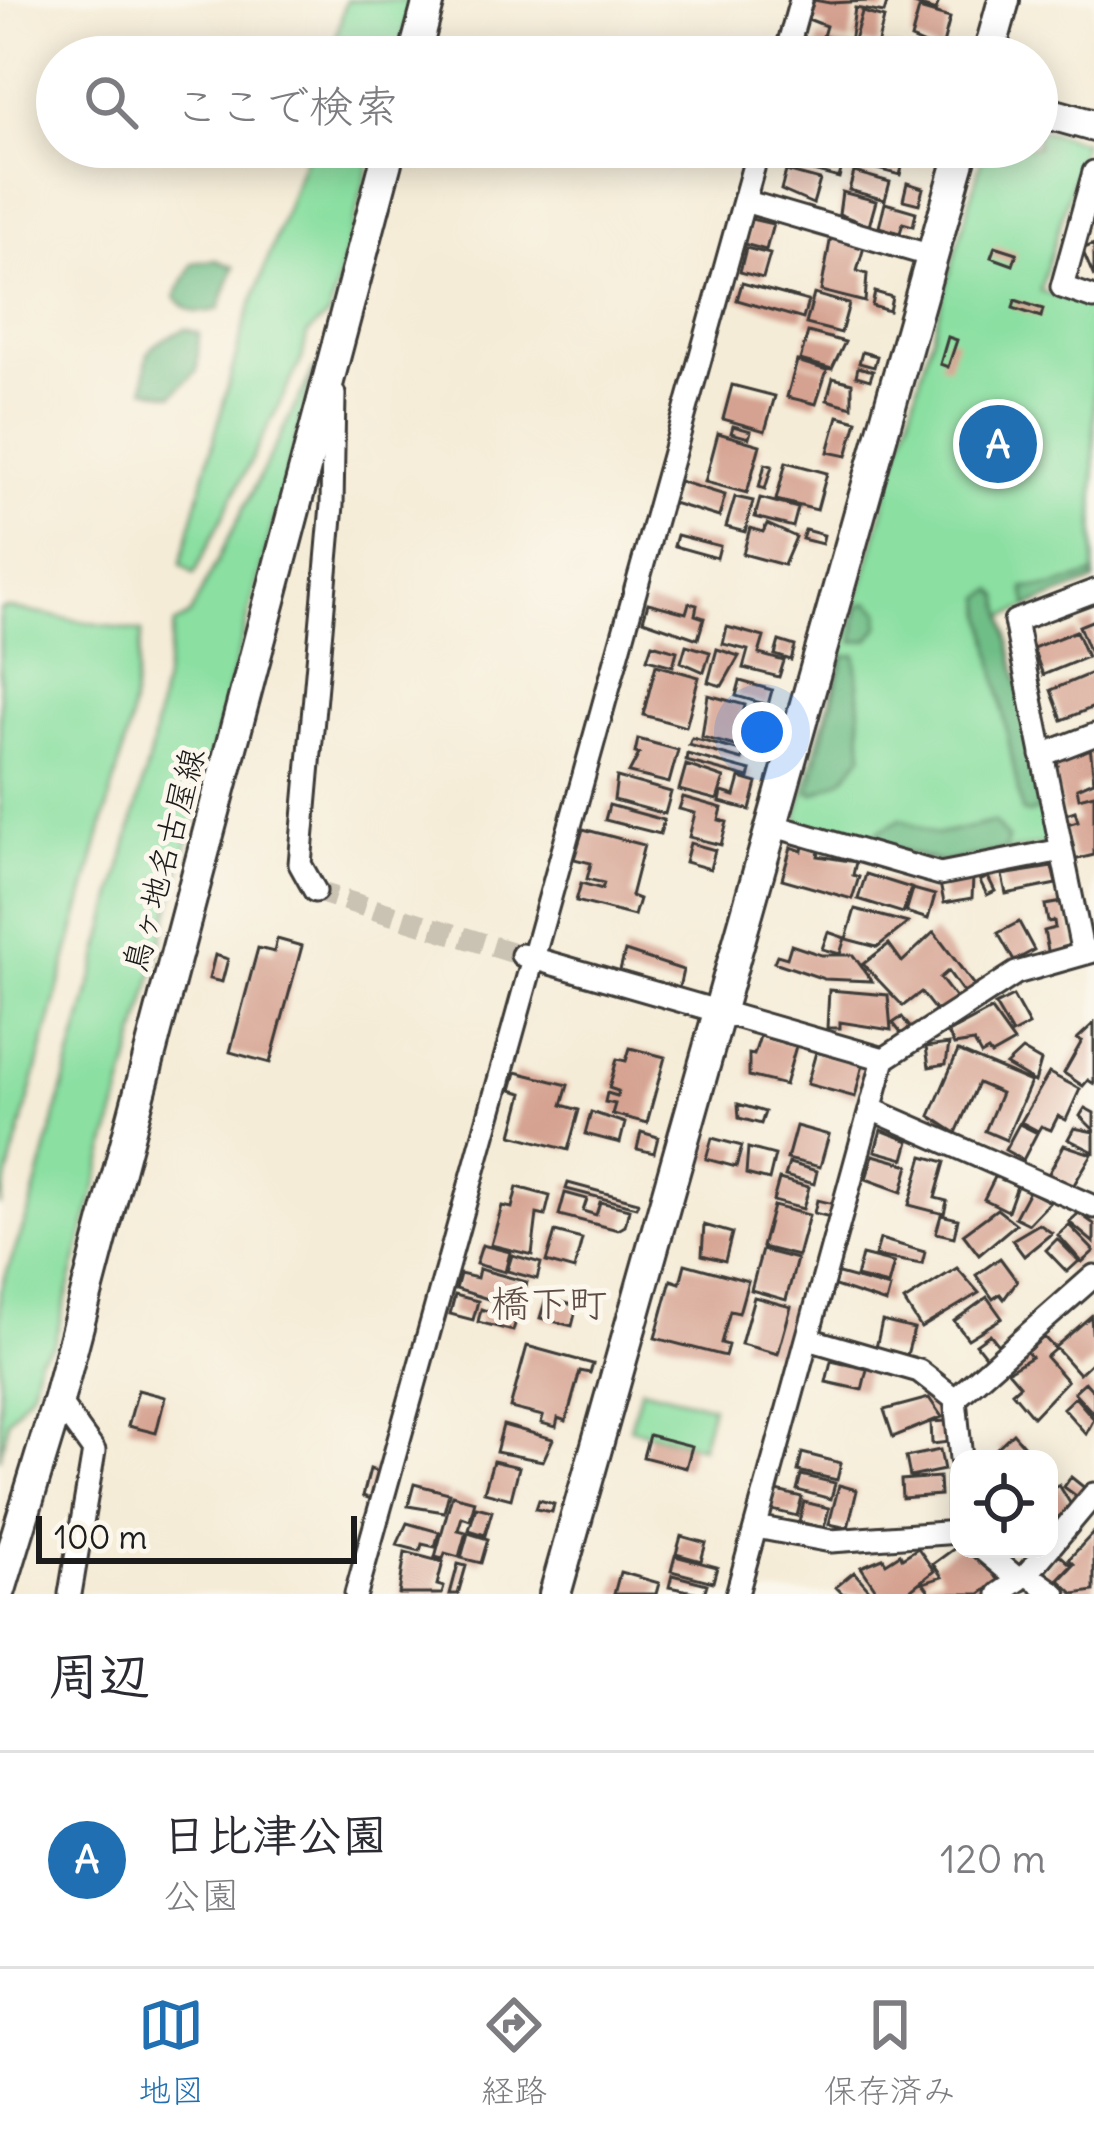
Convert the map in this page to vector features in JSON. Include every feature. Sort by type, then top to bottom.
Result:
[{"type":"street","points":[[420,36],[429,0]]},
{"type":"street","points":[[790,36],[801,0]]},
{"type":"street","points":[[994,36],[1004,0]]},
{"type":"street","points":[[1058,116],[1094,126]]},
{"type":"street","name":"鳥ヶ地名古屋線","points":[[0,1590],[58,1401],[384,168]]},
{"type":"street","points":[[356,1594],[528,957],[753,168]]},
{"type":"street","points":[[555,1594],[957,168]]},
{"type":"street","points":[[1094,172],[1062,287],[1094,298]]},
{"type":"street","points":[[744,201],[932,256]]},
{"type":"street","points":[[315,891],[300,864],[332,505],[335,350]]},
{"type":"street","points":[[737,1594],[884,1059],[1016,973],[1088,952],[1015,621],[1094,591]]},
{"type":"street","points":[[1042,754],[1094,735]]},
{"type":"street","points":[[771,825],[940,874],[1062,850]]},
{"type":"street","points":[[528,957],[884,1059]]},
{"type":"street","points":[[871,1109],[1094,1207]]},
{"type":"street","points":[[955,1399],[1094,1276]]},
{"type":"street","points":[[808,1339],[919,1371],[955,1399],[960,1450]]},
{"type":"street","points":[[58,1401],[94,1451],[70,1594]]},
{"type":"street","points":[[999,1594],[1023,1577],[1094,1494]]},
{"type":"street","points":[[756,1527],[831,1541],[950,1533]]},
{"type":"street","points":[[995,1558],[1054,1594]]},
{"type":"green space","points":[[346,0],[412,0],[403,36],[337,36]]},
{"type":"green space","points":[[1058,135],[1084,142],[1040,291],[1094,306],[1094,581],[1004,617],[1051,843],[941,865],[801,823],[797,816],[979,168],[1058,168]]},
{"type":"green space","points":[[301,168],[368,168],[329,315],[307,334],[302,359],[194,574],[181,564],[245,322]]},
{"type":"green space","points":[[216,260],[234,267],[219,309],[190,310],[175,297],[193,263]]},
{"type":"green space","points":[[185,329],[199,333],[197,370],[173,395],[145,389],[151,349]]},
{"type":"green space","points":[[315,367],[54,1344],[39,1357],[32,1389],[8,1420],[0,1459],[0,1291],[31,1206],[96,966],[151,750],[174,625],[190,615]]},
{"type":"green space","points":[[1094,574],[1094,581],[1028,607],[1024,588],[1053,587]]},
{"type":"green space","points":[[994,590],[1000,596],[1043,807],[1029,814],[1022,812],[985,616],[983,597]]},
{"type":"green space","points":[[868,602],[880,612],[879,627],[869,640],[854,642],[858,607]]},
{"type":"green space","points":[[0,610],[142,632],[129,728],[0,1206]]},
{"type":"green space","points":[[856,655],[863,755],[843,779],[814,794],[809,792],[844,656]]},
{"type":"green space","points":[[901,819],[936,835],[994,822],[1008,839],[1005,850],[941,862],[880,844],[877,832]]},
{"type":"green space","points":[[641,1388],[712,1406],[701,1447],[630,1428]]},
{"type":"building","points":[[814,0],[888,0],[884,13],[855,8],[851,36],[823,36],[826,26],[808,19]]},
{"type":"building","points":[[901,0],[939,0],[936,11]]},
{"type":"building","points":[[919,9],[950,18],[945,36],[912,36]]},
{"type":"building","points":[[862,12],[884,18],[880,36],[855,36]]},
{"type":"building","points":[[802,168],[842,168],[839,178]]},
{"type":"building","points":[[873,168],[902,168],[900,175]]},
{"type":"building","points":[[786,171],[820,180],[813,204],[781,190]]},
{"type":"building","points":[[854,172],[890,182],[885,200],[849,190]]},
{"type":"building","points":[[907,183],[923,188],[919,204],[903,200]]},
{"type":"building","points":[[842,192],[876,201],[869,226],[839,214]]},
{"type":"building","points":[[885,203],[916,212],[913,226],[903,223],[900,233],[879,227]]},
{"type":"building","points":[[751,219],[773,224],[766,250],[744,244]]},
{"type":"building","points":[[831,236],[864,247],[857,271],[867,274],[865,302],[821,291]]},
{"type":"building","points":[[1094,244],[1094,277],[1082,249]]},
{"type":"building","points":[[995,246],[1017,253],[1013,265],[991,257]]},
{"type":"building","points":[[746,248],[770,254],[763,278],[740,272]]},
{"type":"building","points":[[742,283],[808,301],[803,319],[737,300]]},
{"type":"building","points":[[875,292],[892,297],[889,311],[872,306]]},
{"type":"building","points":[[814,294],[849,304],[841,333],[806,324]]},
{"type":"building","points":[[1015,300],[1043,309],[1041,317],[1013,308]]},
{"type":"building","points":[[808,332],[845,342],[832,369],[800,360]]},
{"type":"building","points":[[948,337],[957,340],[948,367],[940,364]]},
{"type":"building","points":[[862,352],[877,356],[874,367],[859,363]]},
{"type":"building","points":[[797,361],[827,370],[816,404],[787,397]]},
{"type":"building","points":[[858,367],[873,371],[870,380],[856,376]]},
{"type":"building","points":[[833,378],[852,383],[852,407],[827,400]]},
{"type":"building","points":[[732,385],[775,396],[765,431],[723,419]]},
{"type":"building","points":[[838,416],[857,421],[847,456],[828,452]]},
{"type":"building","points":[[733,426],[751,431],[749,438],[731,433]]},
{"type":"building","points":[[718,433],[760,445],[747,493],[705,482]]},
{"type":"building","points":[[786,462],[827,473],[817,510],[776,500]]},
{"type":"building","points":[[765,464],[772,466],[765,489],[759,487]]},
{"type":"building","points":[[679,481],[725,495],[719,517],[673,503]]},
{"type":"building","points":[[735,497],[753,501],[745,532],[726,527]]},
{"type":"building","points":[[760,498],[798,508],[793,527],[755,517]]},
{"type":"building","points":[[767,524],[796,537],[784,565],[743,554],[750,528],[763,532]]},
{"type":"building","points":[[805,530],[824,535],[822,544],[802,539]]},
{"type":"building","points":[[677,535],[720,546],[717,558],[674,546]]},
{"type":"building","points":[[648,603],[686,613],[689,603],[697,605],[695,615],[704,618],[698,639],[643,620]]},
{"type":"building","points":[[1094,620],[1094,663],[1079,626]]},
{"type":"building","points":[[727,627],[764,637],[759,654],[784,661],[779,677],[743,668],[748,650],[723,644]]},
{"type":"building","points":[[1076,631],[1087,657],[1043,675],[1033,648]]},
{"type":"building","points":[[779,641],[795,646],[791,660],[775,655]]},
{"type":"building","points":[[652,644],[677,651],[673,666],[647,659]]},
{"type":"building","points":[[686,645],[710,652],[704,672],[681,662]]},
{"type":"building","points":[[717,649],[739,656],[722,686],[708,682]]},
{"type":"building","points":[[656,665],[699,677],[686,727],[643,715]]},
{"type":"building","points":[[1094,672],[1094,707],[1062,720],[1051,690]]},
{"type":"building","points":[[740,681],[772,690],[768,705],[736,696]]},
{"type":"building","points":[[708,695],[745,705],[735,746],[702,737]]},
{"type":"building","points":[[692,738],[744,752],[742,760],[689,745]]},
{"type":"building","points":[[638,739],[678,750],[669,783],[629,773],[639,754],[635,753]]},
{"type":"building","points":[[1090,746],[1094,781],[1077,788],[1079,798],[1094,794],[1094,855],[1074,860],[1063,825],[1078,821],[1075,811],[1063,815],[1052,766],[1058,765],[1056,759]]},
{"type":"building","points":[[687,754],[751,771],[749,778],[686,761]]},
{"type":"building","points":[[686,765],[724,778],[717,800],[679,790]]},
{"type":"building","points":[[617,777],[671,792],[665,814],[614,800]]},
{"type":"building","points":[[740,778],[757,783],[750,810],[720,802],[722,792],[735,796]]},
{"type":"building","points":[[683,797],[722,808],[719,820],[727,822],[721,845],[689,837],[695,813],[679,809]]},
{"type":"building","points":[[609,805],[664,820],[660,834],[605,820]]},
{"type":"building","points":[[583,829],[644,845],[631,896],[639,899],[634,916],[576,901],[581,883],[602,889],[604,883],[587,879],[591,863],[574,859]]},
{"type":"building","points":[[690,843],[715,850],[710,869],[685,862]]},
{"type":"building","points":[[803,846],[819,851],[818,856],[856,862],[853,875],[859,877],[852,899],[782,879],[791,847],[802,851]]},
{"type":"building","points":[[1052,867],[1056,884],[1006,894],[1002,875]]},
{"type":"building","points":[[866,874],[911,888],[903,913],[858,899]]},
{"type":"building","points":[[973,877],[972,898],[944,903],[940,883]]},
{"type":"building","points":[[988,877],[995,891],[987,895],[980,881]]},
{"type":"building","points":[[913,889],[935,895],[928,919],[906,912]]},
{"type":"building","points":[[1063,902],[1075,947],[1049,955],[1044,931],[1055,928],[1054,921],[1048,922],[1045,905]]},
{"type":"building","points":[[855,909],[908,923],[877,947],[846,939]]},
{"type":"building","points":[[1019,922],[1034,950],[1014,961],[998,933]]},
{"type":"building","points":[[828,932],[845,938],[840,954],[822,949]]},
{"type":"building","points":[[934,932],[976,988],[966,996],[948,971],[940,978],[957,1000],[938,1014],[921,992],[903,1006],[863,964],[889,944],[902,962]]},
{"type":"building","points":[[277,939],[302,946],[270,1063],[230,1052],[258,948],[274,952]]},
{"type":"building","points":[[791,945],[821,955],[853,955],[872,981],[824,979],[774,962],[777,955],[787,958]]},
{"type":"building","points":[[625,951],[683,970],[679,988],[619,974]]},
{"type":"building","points":[[215,955],[228,959],[222,982],[209,979]]},
{"type":"building","points":[[829,990],[888,995],[891,1030],[840,1022],[840,1028],[827,1028]]},
{"type":"building","points":[[1013,996],[1029,1025],[1012,1034],[995,1005]]},
{"type":"building","points":[[991,1010],[1014,1042],[991,1055],[988,1051],[981,1055],[974,1042],[954,1045],[948,1033]]},
{"type":"building","points":[[902,1017],[912,1030],[904,1037],[893,1023]]},
{"type":"building","points":[[1094,1023],[1094,1084],[1088,1080],[1083,1086],[1064,1073],[1082,1041],[1077,1039]]},
{"type":"building","points":[[760,1036],[796,1046],[785,1085],[749,1076],[749,1054],[754,1055]]},
{"type":"building","points":[[949,1044],[946,1064],[929,1067],[926,1047]]},
{"type":"building","points":[[630,1048],[665,1057],[647,1123],[612,1114],[615,1104],[605,1102],[607,1093],[617,1096],[618,1091],[609,1088],[617,1059],[626,1061]]},
{"type":"building","points":[[1022,1050],[1041,1061],[1035,1082],[1006,1065]]},
{"type":"building","points":[[958,1051],[1031,1082],[1006,1140],[985,1131],[1001,1093],[978,1083],[956,1133],[930,1116]]},
{"type":"building","points":[[816,1052],[863,1064],[855,1097],[807,1084]]},
{"type":"building","points":[[516,1072],[568,1085],[562,1105],[579,1110],[568,1150],[512,1135],[523,1093],[511,1090]]},
{"type":"building","points":[[1049,1073],[1080,1089],[1066,1120],[1058,1116],[1051,1130],[1041,1126],[1038,1131],[1021,1122]]},
{"type":"building","points":[[738,1104],[765,1112],[761,1124],[739,1118]]},
{"type":"building","points":[[1085,1108],[1094,1113],[1094,1130],[1080,1116]]},
{"type":"building","points":[[591,1112],[625,1123],[620,1143],[585,1134]]},
{"type":"building","points":[[1019,1124],[1037,1133],[1023,1160],[1005,1150]]},
{"type":"building","points":[[796,1126],[829,1135],[820,1167],[787,1159]]},
{"type":"building","points":[[1074,1128],[1094,1132],[1094,1152],[1068,1139]]},
{"type":"building","points":[[881,1130],[909,1141],[904,1159],[875,1151]]},
{"type":"building","points":[[641,1132],[658,1137],[654,1153],[637,1149]]},
{"type":"building","points":[[712,1138],[742,1146],[736,1167],[706,1159]]},
{"type":"building","points":[[1064,1145],[1092,1154],[1072,1188],[1048,1175]]},
{"type":"building","points":[[748,1148],[775,1155],[769,1180],[746,1174]]},
{"type":"building","points":[[873,1155],[909,1165],[902,1192],[866,1179]]},
{"type":"building","points":[[923,1156],[945,1162],[935,1198],[947,1201],[944,1214],[909,1205]]},
{"type":"building","points":[[789,1163],[817,1171],[814,1184],[785,1176]]},
{"type":"building","points":[[996,1175],[1017,1186],[1008,1211],[984,1199]]},
{"type":"building","points":[[779,1179],[809,1187],[803,1209],[773,1201]]},
{"type":"building","points":[[568,1183],[638,1202],[636,1207],[566,1189]]},
{"type":"building","points":[[517,1187],[550,1196],[545,1216],[537,1214],[532,1255],[491,1245],[502,1206],[512,1208]]},
{"type":"building","points":[[1029,1191],[1050,1202],[1029,1224],[1015,1217]]},
{"type":"building","points":[[565,1193],[587,1199],[583,1211],[596,1215],[600,1202],[629,1209],[625,1226],[618,1230],[559,1215]]},
{"type":"building","points":[[817,1200],[834,1204],[830,1217],[814,1213]]},
{"type":"building","points":[[773,1206],[809,1215],[798,1256],[762,1247]]},
{"type":"building","points":[[997,1209],[1016,1224],[979,1255],[963,1234]]},
{"type":"building","points":[[1079,1213],[1094,1224],[1094,1243],[1069,1222]]},
{"type":"building","points":[[941,1215],[958,1219],[954,1237],[936,1233]]},
{"type":"building","points":[[1039,1224],[1052,1233],[1024,1256],[1012,1240]]},
{"type":"building","points":[[704,1225],[732,1233],[725,1261],[702,1255]]},
{"type":"building","points":[[1069,1225],[1094,1251],[1082,1262],[1058,1235]]},
{"type":"building","points":[[555,1232],[582,1239],[574,1270],[546,1262]]},
{"type":"building","points":[[880,1239],[925,1252],[922,1264],[875,1256]]},
{"type":"building","points":[[1057,1239],[1079,1261],[1067,1272],[1046,1250]]},
{"type":"building","points":[[482,1245],[510,1252],[505,1272],[476,1264]]},
{"type":"building","points":[[762,1250],[797,1259],[786,1300],[751,1290]]},
{"type":"building","points":[[512,1255],[541,1263],[537,1279],[507,1271]]},
{"type":"building","points":[[862,1255],[894,1263],[888,1285],[856,1277]]},
{"type":"building","points":[[1000,1258],[1017,1281],[1004,1299],[1000,1294],[993,1299],[976,1275]]},
{"type":"building","points":[[685,1264],[748,1281],[739,1313],[730,1311],[721,1343],[728,1345],[725,1356],[655,1338],[671,1280],[680,1283]]},
{"type":"building","points":[[957,1268],[979,1293],[921,1328],[904,1301]]},
{"type":"building","points":[[479,1269],[527,1282],[520,1309],[456,1289],[460,1274],[477,1278]]},
{"type":"building","points":[[835,1273],[890,1288],[886,1303],[832,1285]]},
{"type":"building","points":[[455,1295],[478,1301],[473,1320],[450,1314]]},
{"type":"building","points":[[754,1297],[791,1307],[778,1354],[741,1344]]},
{"type":"building","points":[[987,1297],[1002,1318],[968,1339],[954,1321]]},
{"type":"building","points":[[546,1298],[577,1306],[572,1326],[540,1318]]},
{"type":"building","points":[[493,1303],[519,1310],[513,1331],[478,1322],[481,1309],[490,1312]]},
{"type":"building","points":[[1091,1316],[1094,1360],[1079,1374],[1055,1347]]},
{"type":"building","points":[[882,1321],[914,1329],[907,1355],[876,1348]]},
{"type":"building","points":[[990,1334],[1001,1348],[987,1358],[976,1344]]},
{"type":"building","points":[[1044,1337],[1055,1349],[1046,1357],[1067,1381],[1033,1417],[1012,1392],[1020,1385],[1008,1371],[1031,1357],[1027,1352]]},
{"type":"building","points":[[527,1346],[593,1364],[590,1373],[580,1371],[566,1421],[558,1418],[556,1427],[541,1423],[543,1416],[510,1408]]},
{"type":"building","points":[[831,1361],[867,1369],[862,1390],[826,1382]]},
{"type":"building","points":[[1085,1382],[1094,1392],[1094,1414],[1074,1392]]},
{"type":"building","points":[[138,1390],[165,1397],[156,1433],[128,1426]]},
{"type":"building","points":[[1075,1397],[1094,1419],[1086,1434],[1063,1408]]},
{"type":"building","points":[[929,1398],[942,1417],[893,1437],[884,1410]]},
{"type":"building","points":[[947,1421],[949,1442],[932,1444],[931,1422]]},
{"type":"building","points":[[503,1425],[553,1439],[543,1461],[496,1452]]},
{"type":"building","points":[[1013,1433],[1027,1449],[999,1450]]},
{"type":"building","points":[[649,1435],[692,1446],[686,1468],[643,1457]]},
{"type":"building","points":[[940,1450],[944,1470],[910,1477],[906,1457]]},
{"type":"building","points":[[802,1453],[841,1463],[837,1480],[798,1471]]},
{"type":"building","points":[[493,1461],[519,1467],[511,1499],[484,1492]]},
{"type":"building","points":[[370,1469],[378,1472],[371,1499],[363,1496]]},
{"type":"building","points":[[801,1475],[835,1483],[831,1499],[797,1490]]},
{"type":"building","points":[[939,1477],[940,1495],[902,1498],[901,1480]]},
{"type":"building","points":[[1071,1477],[1086,1489],[1079,1498],[1064,1487]]},
{"type":"building","points":[[414,1484],[449,1493],[444,1512],[408,1506]]},
{"type":"building","points":[[839,1485],[857,1490],[848,1528],[829,1524]]},
{"type":"building","points":[[1058,1486],[1073,1508],[1058,1517]]},
{"type":"building","points":[[777,1491],[802,1497],[797,1516],[772,1510]]},
{"type":"building","points":[[452,1495],[475,1501],[470,1520],[462,1517],[458,1530],[466,1532],[459,1557],[445,1553],[443,1559],[435,1557]]},
{"type":"building","points":[[539,1500],[554,1504],[552,1512],[536,1509]]},
{"type":"building","points":[[804,1502],[829,1508],[824,1528],[799,1522]]},
{"type":"building","points":[[476,1507],[492,1511],[485,1535],[469,1530]]},
{"type":"building","points":[[407,1523],[439,1532],[435,1547],[422,1544],[420,1551],[397,1545]]},
{"type":"building","points":[[1094,1532],[1094,1591],[1074,1594],[1059,1580],[1074,1564],[1069,1559]]},
{"type":"building","points":[[468,1533],[488,1539],[481,1563],[461,1558]]},
{"type":"building","points":[[681,1536],[706,1543],[701,1561],[676,1554]]},
{"type":"building","points":[[918,1548],[934,1571],[905,1594],[879,1594],[861,1567],[883,1558],[886,1563],[900,1554],[902,1558]]},
{"type":"building","points":[[405,1552],[443,1562],[437,1585],[444,1587],[442,1594],[399,1594]]},
{"type":"building","points":[[950,1552],[950,1558],[981,1558],[998,1581],[980,1594],[931,1594],[923,1583],[942,1577],[933,1564]]},
{"type":"building","points":[[1058,1555],[1071,1565],[1055,1582],[1043,1571]]},
{"type":"building","points":[[675,1556],[717,1567],[713,1582],[671,1571]]},
{"type":"building","points":[[458,1564],[466,1566],[458,1594],[450,1594]]},
{"type":"building","points":[[620,1572],[659,1583],[656,1594],[614,1594]]},
{"type":"building","points":[[854,1572],[873,1594],[843,1594],[836,1587]]},
{"type":"building","points":[[672,1575],[707,1584],[704,1594],[669,1587]]},
{"type":"tunnel","points":[[315,891],[521,955]]},
{"type":"place","name":"日比津公園","points":[[998,444]]},
{"type":"district","name":"橋下町","points":[[549,1303]]}]
